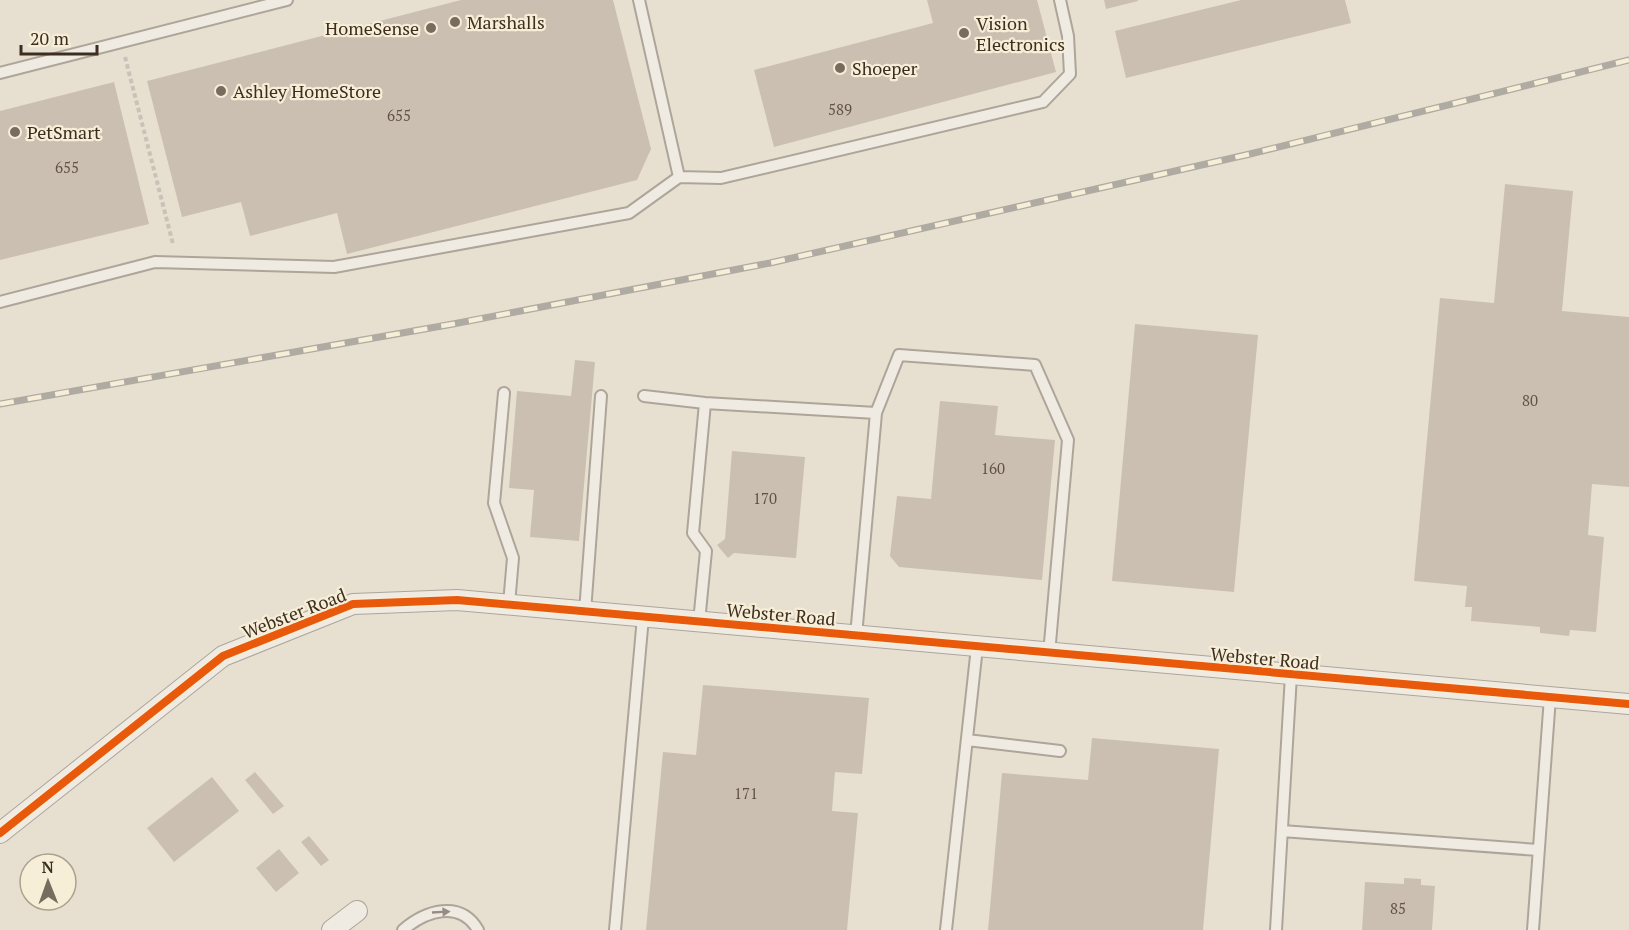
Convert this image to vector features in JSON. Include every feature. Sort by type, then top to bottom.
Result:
[{"type":"street","name":"Webster Road","points":[[0,833],[224,656],[353,604],[457,600],[509,604],[1629,704]]},
{"type":"street","points":[[332,930],[357,911]]},
{"type":"lane","points":[[0,73],[287,0]]},
{"type":"lane","points":[[639,0],[679,177]]},
{"type":"lane","points":[[0,302],[154,262],[334,267],[629,213],[679,177],[721,178],[1043,102],[1070,74],[1068,36],[1060,0]]},
{"type":"lane","points":[[856,636],[876,413],[899,355],[1035,365],[1068,440],[1049,654]]},
{"type":"lane","points":[[504,393],[494,503],[513,558],[509,604]]},
{"type":"lane","points":[[585,612],[601,396]]},
{"type":"lane","points":[[644,396],[705,403],[876,413]]},
{"type":"lane","points":[[699,622],[706,551],[693,533],[705,403]]},
{"type":"lane","points":[[615,930],[643,617]]},
{"type":"lane","points":[[946,930],[977,647]]},
{"type":"lane","points":[[1276,930],[1291,675]]},
{"type":"lane","points":[[1533,930],[1550,697]]},
{"type":"lane","points":[[967,741],[1060,751]]},
{"type":"lane","points":[[1282,831],[1538,850]]},
{"type":"lane","points":[[403,930],[416,919],[433,911],[447,910],[457,912],[473,922],[478,930]]},
{"type":"path","points":[[121,42],[178,263]]},
{"type":"building","points":[[461,0],[613,0],[651,149],[637,180],[347,254],[337,213],[250,236],[241,202],[182,217],[147,81]]},
{"type":"building","points":[[927,0],[1037,0],[1056,72],[774,147],[754,70],[933,23]]},
{"type":"building","points":[[1104,0],[1138,0],[1138,1],[1106,9]]},
{"type":"building","points":[[1241,0],[1345,0],[1351,23],[1126,78],[1115,31]]},
{"type":"building","points":[[114,82],[149,224],[0,260],[0,111]]},
{"type":"building","points":[[1505,184],[1573,191],[1562,311],[1629,317],[1629,487],[1592,484],[1588,535],[1604,537],[1596,632],[1570,630],[1569,636],[1540,633],[1540,627],[1471,621],[1472,607],[1465,607],[1467,586],[1414,581],[1440,298],[1494,303]]},
{"type":"building","points":[[1135,324],[1258,335],[1234,592],[1112,581]]},
{"type":"building","points":[[575,360],[595,362],[579,541],[530,537],[534,490],[509,488],[517,391],[571,396]]},
{"type":"building","points":[[940,401],[998,406],[995,435],[1055,440],[1042,580],[899,567],[890,556],[897,496],[931,499]]},
{"type":"building","points":[[732,451],[805,457],[796,558],[734,553],[728,558],[717,545],[725,539]]},
{"type":"building","points":[[703,685],[869,698],[862,774],[835,772],[832,811],[858,813],[847,930],[646,930],[663,752],[696,755]]},
{"type":"building","points":[[1092,738],[1219,749],[1203,930],[988,930],[1002,773],[1088,780]]},
{"type":"building","points":[[255,772],[284,806],[273,814],[245,780]]},
{"type":"building","points":[[212,777],[239,811],[174,862],[147,828]]},
{"type":"building","points":[[309,836],[329,860],[321,866],[301,842]]},
{"type":"building","points":[[279,849],[299,873],[276,892],[256,868]]},
{"type":"building","points":[[1404,878],[1421,879],[1421,885],[1435,886],[1432,930],[1362,930],[1365,882],[1404,884]]},
{"type":"railway","points":[[0,404],[453,324],[770,263],[1250,154],[1629,60]]},
{"type":"cycle path","points":[[0,833],[223,656],[353,604],[457,600],[1629,704]]},
{"type":"place","name":"Marshalls","points":[[455,22]]},
{"type":"place","name":"HomeSense","points":[[431,28]]},
{"type":"place","name":"Vision Electronics","points":[[964,33]]},
{"type":"place","name":"Shoeper","points":[[840,68]]},
{"type":"place","name":"Ashley HomeStore","points":[[221,91]]},
{"type":"place","name":"PetSmart","points":[[15,132]]}]
